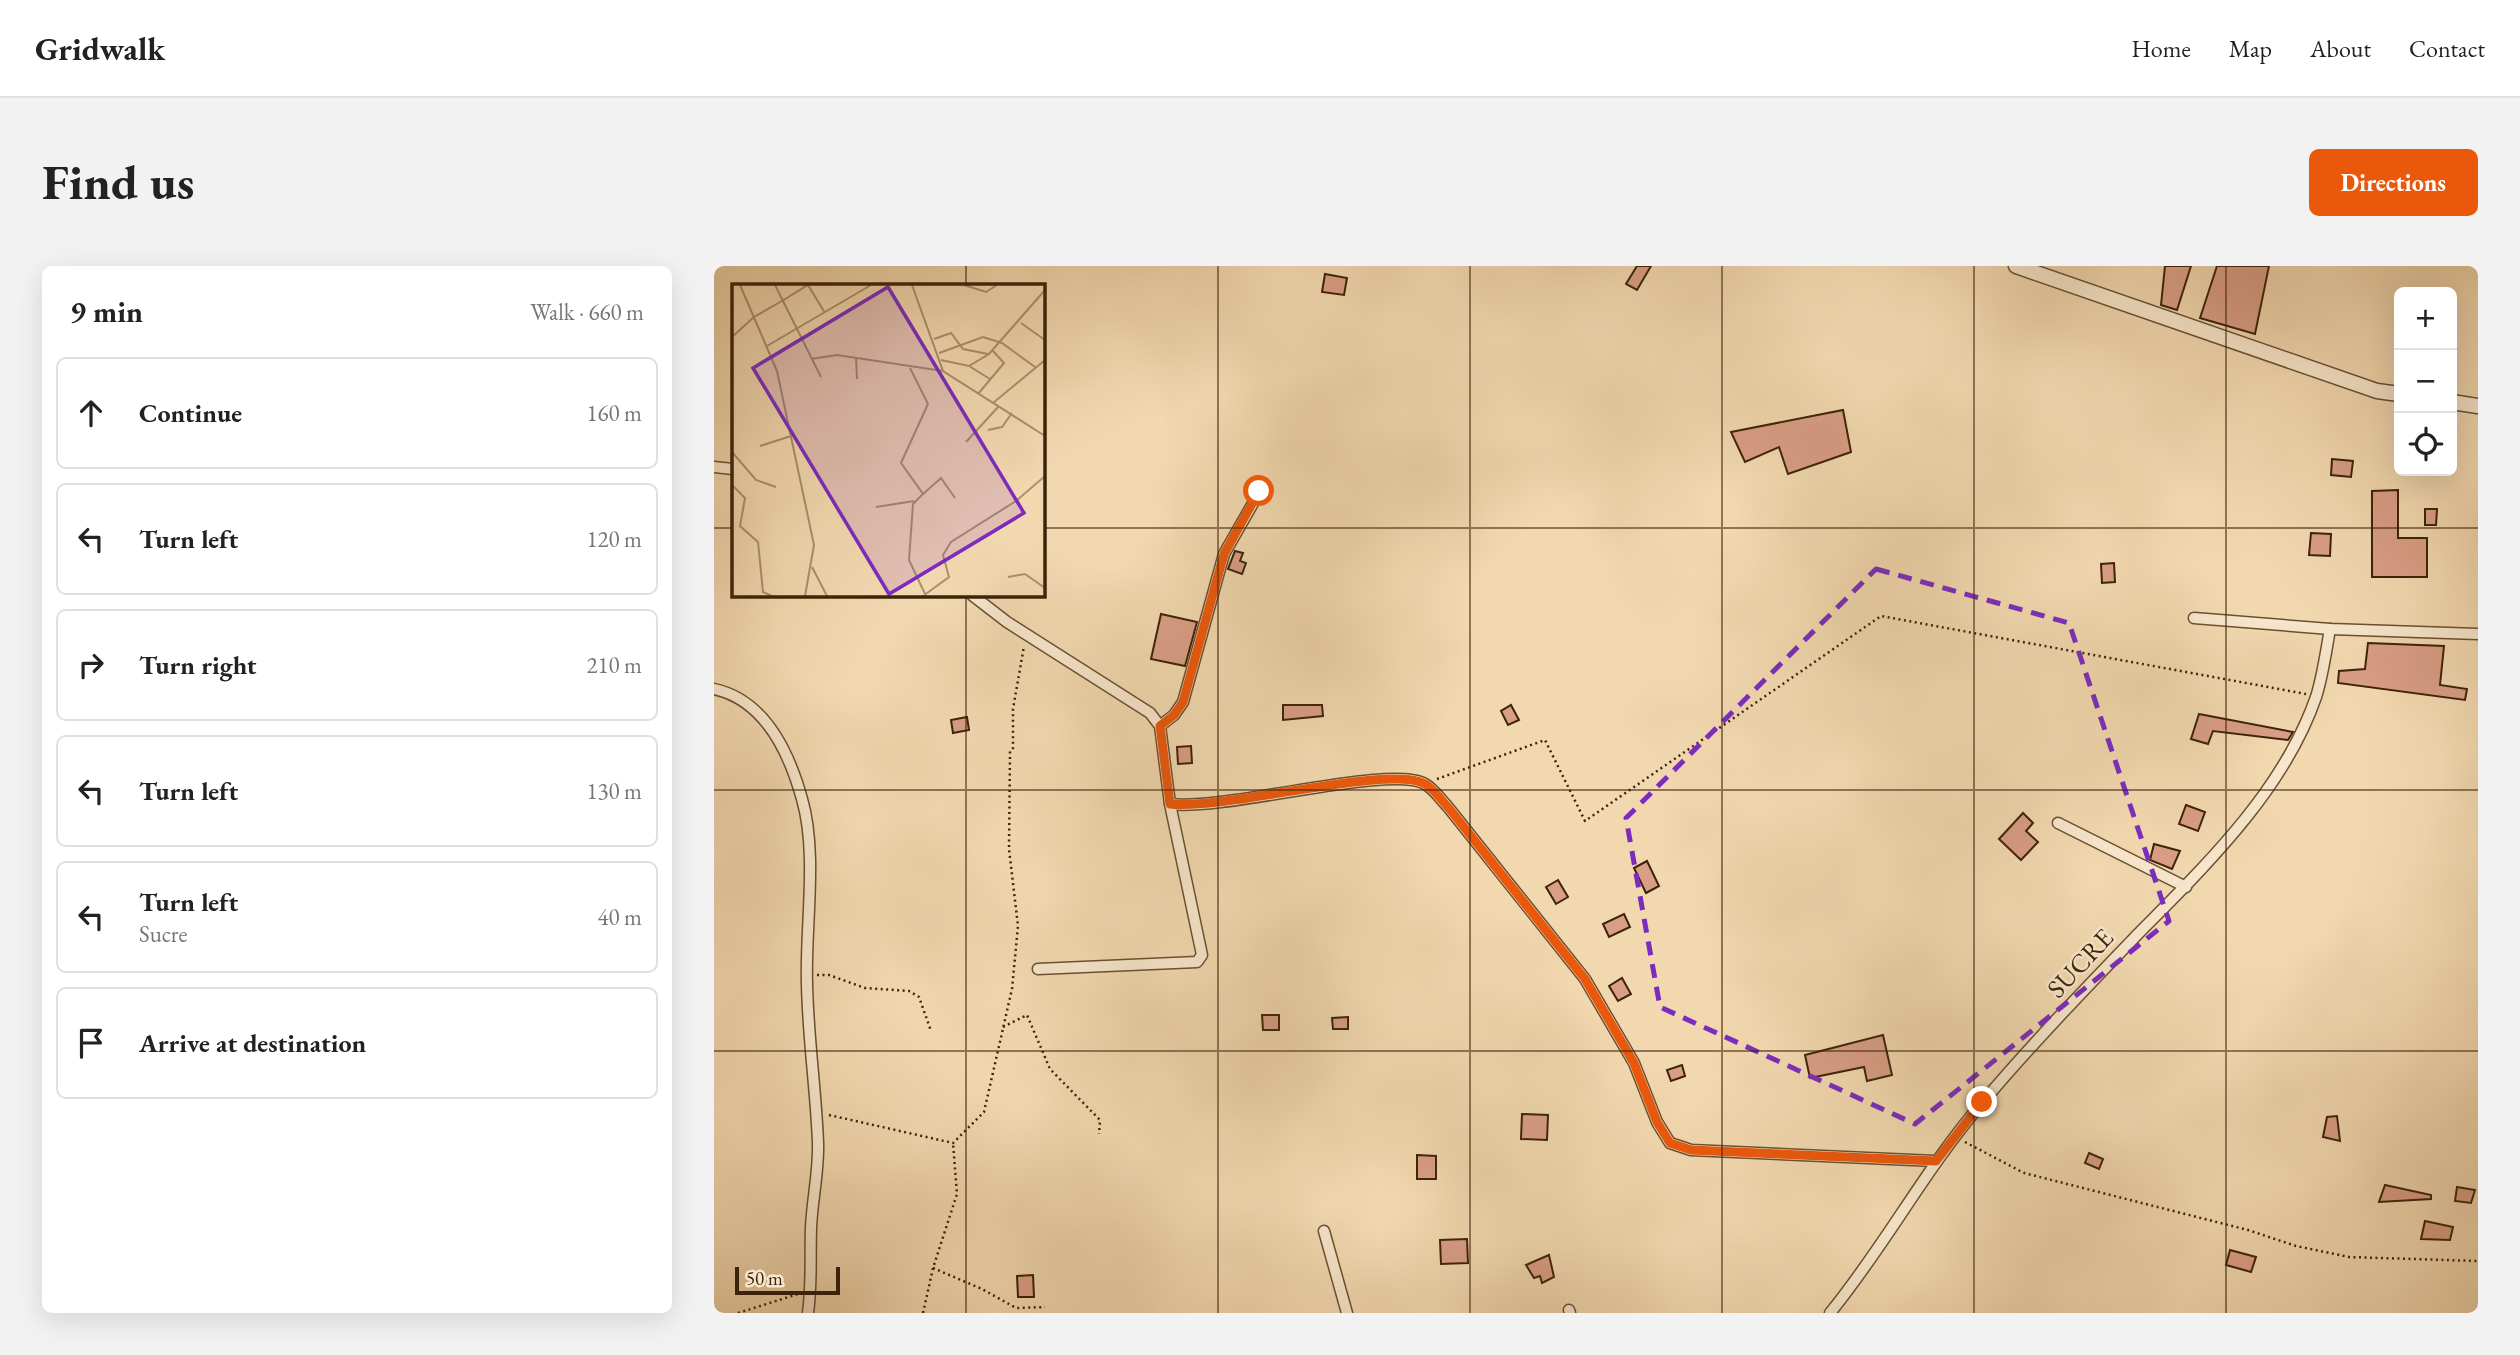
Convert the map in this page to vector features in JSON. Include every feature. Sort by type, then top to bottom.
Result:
[{"type":"street","points":[[2016,266],[2377,391],[2394,393]]},
{"type":"street","points":[[2457,403],[2478,406]]},
{"type":"street","points":[[714,467],[732,470]]},
{"type":"street","points":[[1160,726],[1174,715],[1183,702],[1224,554],[1259,491]]},
{"type":"street","points":[[975,597],[1026,634],[1150,713],[1160,726],[1170,804],[1202,955],[1197,962],[1038,969]]},
{"type":"street","points":[[2194,618],[2330,629],[2478,635]]},
{"type":"street","name":"SUCRE","points":[[1830,1313],[1870,1262],[1936,1161],[1982,1102],[2186,887],[2268,788],[2294,745],[2316,696],[2330,629]]},
{"type":"street","points":[[714,688],[732,694],[754,709],[777,734],[803,800],[808,847],[807,975],[818,1146],[811,1227],[812,1292],[808,1313]]},
{"type":"street","points":[[1170,804],[1225,802],[1396,777],[1425,784],[1448,807],[1585,979],[1634,1063],[1657,1122],[1670,1143],[1691,1150],[1936,1161]]},
{"type":"street","points":[[2058,823],[2186,887]]},
{"type":"street","points":[[1324,1231],[1347,1313]]},
{"type":"path","points":[[1425,784],[1545,740],[1585,821],[1881,615],[2316,696]]},
{"type":"path","points":[[923,1313],[933,1268],[957,1194],[953,1143],[984,1112],[1012,989],[1018,926],[1010,861],[1008,771],[1010,751],[1013,748],[1013,709],[1026,634]]},
{"type":"path","points":[[807,975],[830,975],[865,988],[909,991],[919,997],[932,1031]]},
{"type":"path","points":[[1003,1027],[1027,1014],[1050,1069],[1100,1119],[1099,1135]]},
{"type":"path","points":[[815,1112],[953,1143]]},
{"type":"path","points":[[1955,1137],[2024,1173],[2248,1230],[2296,1246],[2349,1257],[2478,1261]]},
{"type":"path","points":[[933,1268],[982,1289],[1016,1308],[1045,1307]]},
{"type":"path","points":[[738,1313],[775,1299],[812,1292]]},
{"type":"highlighted area","points":[[1876,569],[2069,623],[2169,921],[1915,1124],[1660,1007],[1626,818]]},
{"type":"building","points":[[1637,266],[1651,266],[1637,290],[1626,284]]},
{"type":"building","points":[[2165,266],[2191,266],[2177,310],[2161,305]]},
{"type":"building","points":[[2217,266],[2269,266],[2255,334],[2200,318]]},
{"type":"building","points":[[1325,274],[1347,278],[1344,295],[1322,292]]},
{"type":"building","points":[[1843,410],[1851,452],[1788,474],[1779,447],[1745,462],[1731,432]]},
{"type":"building","points":[[2332,459],[2353,461],[2351,477],[2331,475]]},
{"type":"building","points":[[2398,490],[2398,538],[2427,538],[2427,577],[2372,577],[2372,491]]},
{"type":"building","points":[[2425,509],[2437,509],[2436,525],[2425,525]]},
{"type":"building","points":[[2311,533],[2331,534],[2330,556],[2309,555]]},
{"type":"building","points":[[1235,551],[1243,553],[1240,561],[1246,563],[1242,574],[1228,569]]},
{"type":"building","points":[[2114,563],[2115,582],[2102,583],[2101,564]]},
{"type":"building","points":[[1161,614],[1197,622],[1185,666],[1151,659]]},
{"type":"building","points":[[2368,643],[2444,646],[2440,685],[2467,689],[2465,700],[2338,683],[2339,671],[2365,669]]},
{"type":"building","points":[[1283,705],[1322,705],[1323,716],[1283,720]]},
{"type":"building","points":[[1511,705],[1519,720],[1508,725],[1501,711]]},
{"type":"building","points":[[2199,714],[2293,732],[2288,740],[2213,731],[2208,744],[2191,739]]},
{"type":"building","points":[[967,717],[969,730],[953,733],[951,720]]},
{"type":"building","points":[[1191,746],[1192,763],[1178,764],[1177,747]]},
{"type":"building","points":[[2186,805],[2205,812],[2198,831],[2179,824]]},
{"type":"building","points":[[2023,813],[2033,823],[2026,831],[2038,842],[2021,860],[1999,839]]},
{"type":"building","points":[[2154,844],[2180,851],[2172,869],[2150,860]]},
{"type":"building","points":[[1647,861],[1659,886],[1646,893],[1634,868]]},
{"type":"building","points":[[1558,880],[1568,897],[1556,904],[1546,887]]},
{"type":"building","points":[[1624,914],[1630,927],[1609,937],[1603,924]]},
{"type":"building","points":[[1622,978],[1631,994],[1618,1001],[1609,986]]},
{"type":"building","points":[[1262,1015],[1279,1015],[1279,1030],[1263,1030]]},
{"type":"building","points":[[1348,1017],[1348,1029],[1333,1029],[1332,1018]]},
{"type":"building","points":[[1883,1035],[1892,1075],[1867,1081],[1864,1067],[1810,1078],[1805,1055]]},
{"type":"building","points":[[1682,1065],[1685,1076],[1671,1081],[1667,1070]]},
{"type":"building","points":[[1522,1114],[1548,1115],[1547,1140],[1521,1139]]},
{"type":"building","points":[[2337,1116],[2340,1141],[2323,1137],[2327,1117]]},
{"type":"building","points":[[2089,1153],[2103,1159],[2099,1169],[2085,1163]]},
{"type":"building","points":[[1417,1155],[1436,1156],[1436,1179],[1417,1179]]},
{"type":"building","points":[[2385,1185],[2431,1195],[2431,1199],[2379,1202]]},
{"type":"building","points":[[2457,1187],[2475,1190],[2471,1203],[2455,1201]]},
{"type":"building","points":[[2425,1221],[2453,1227],[2450,1240],[2421,1239]]},
{"type":"building","points":[[1467,1239],[1468,1263],[1441,1264],[1440,1240]]},
{"type":"building","points":[[2230,1250],[2256,1257],[2251,1272],[2226,1265]]},
{"type":"building","points":[[1549,1255],[1554,1277],[1542,1283],[1540,1276],[1534,1278],[1526,1265]]},
{"type":"building","points":[[1033,1275],[1034,1297],[1018,1297],[1017,1276]]},
{"type":"route","points":[[1259,491],[1224,554],[1183,702],[1174,715],[1160,726],[1170,804],[1225,802],[1396,777],[1425,784],[1448,807],[1585,979],[1634,1063],[1657,1122],[1670,1143],[1691,1150],[1936,1161],[1982,1102]]}]
